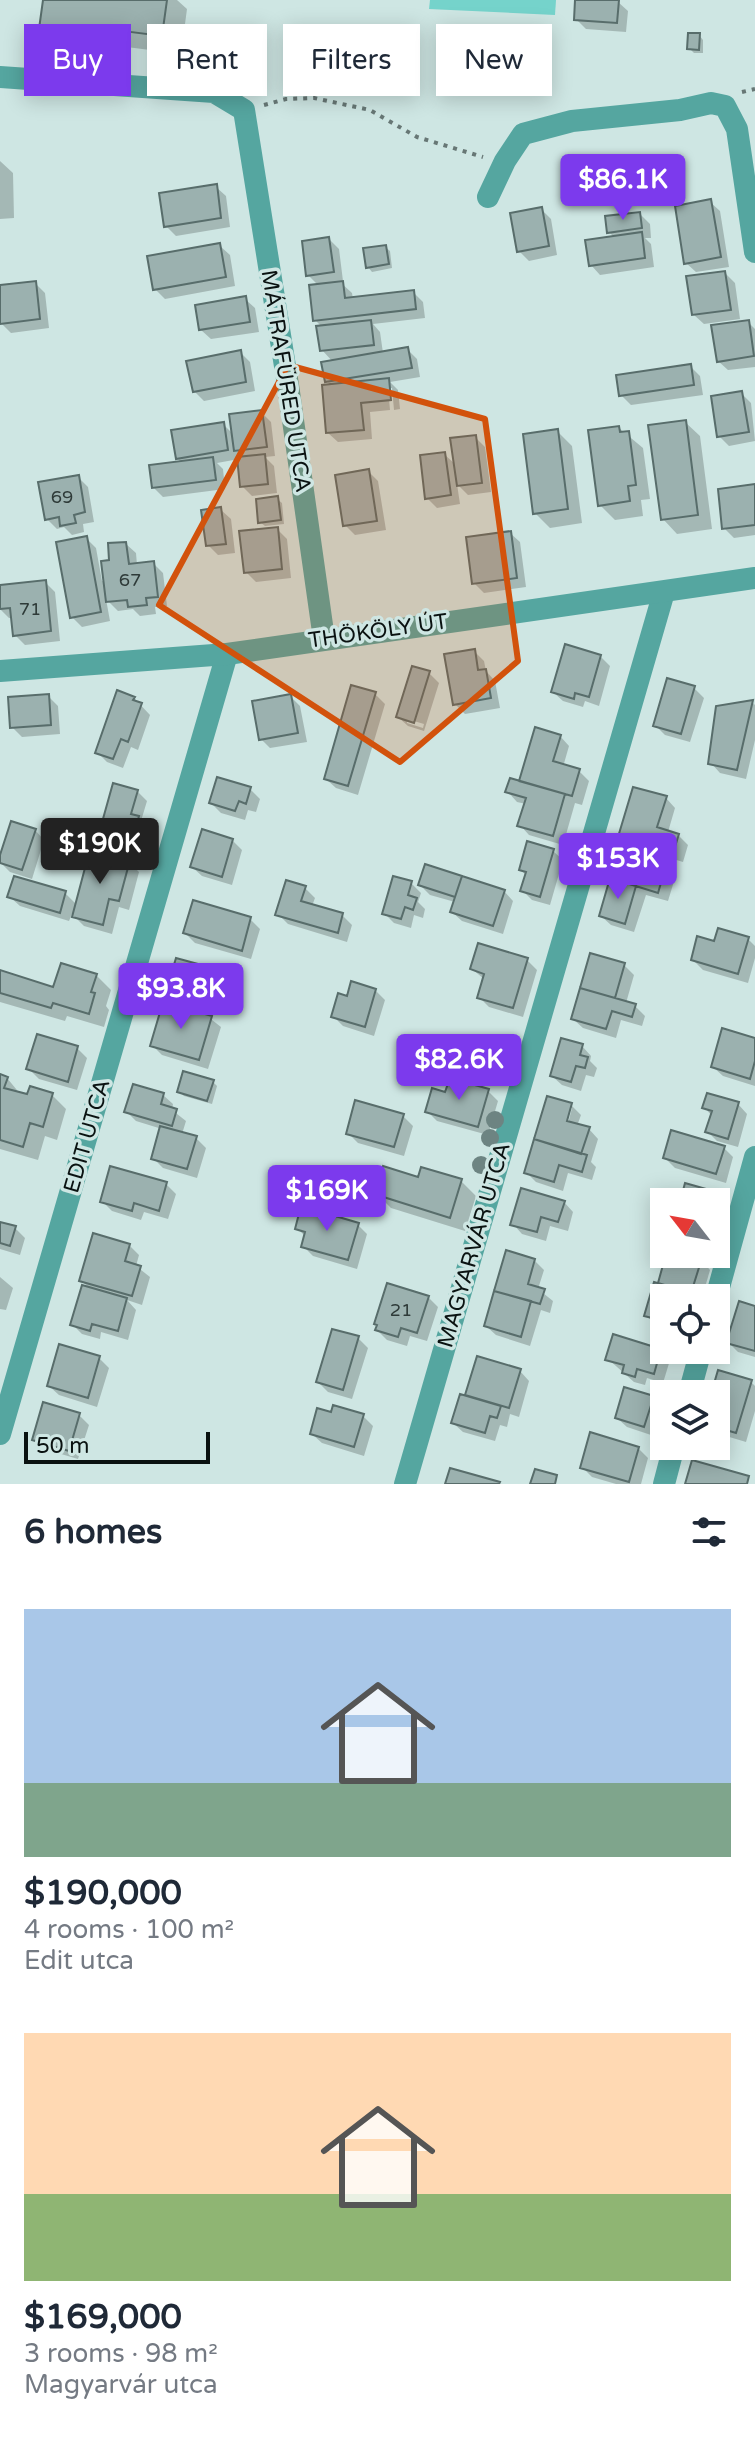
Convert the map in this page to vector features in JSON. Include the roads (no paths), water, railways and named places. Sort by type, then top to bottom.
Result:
[{"type":"street","name":"MÁTRAFÜRED UTCA","points":[[0,77],[214,92],[245,117],[324,639]]},
{"type":"street","points":[[488,197],[505,161],[523,134],[572,121],[680,110],[711,103],[725,106],[737,129],[755,252]]},
{"type":"street","name":"THÖKÖLY ÚT","points":[[0,671],[227,654],[755,578]]},
{"type":"street","name":"MAGYARVÁR UTCA","points":[[405,1484],[664,592]]},
{"type":"street","name":"EDIT UTCA","points":[[0,1434],[227,654]]},
{"type":"street","points":[[720,1284],[755,1157]]},
{"type":"street","points":[[664,1484],[670,1460]]}]
